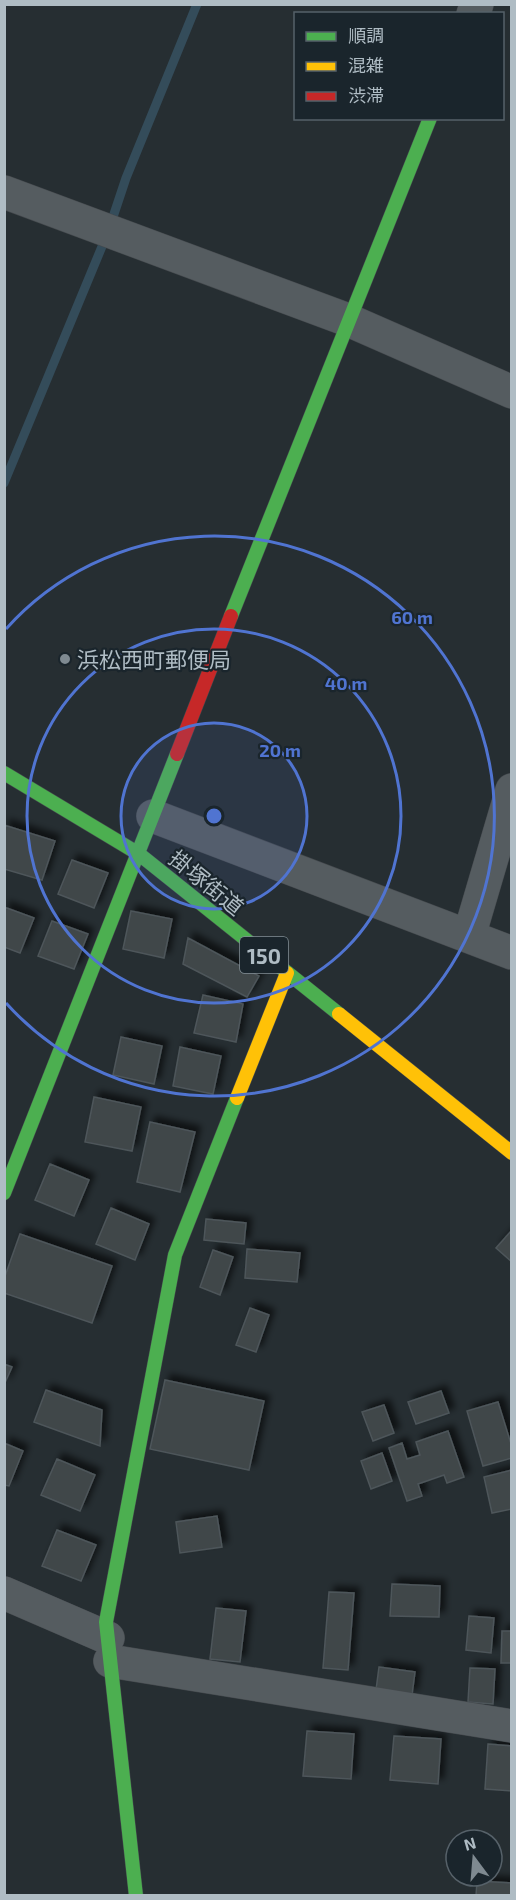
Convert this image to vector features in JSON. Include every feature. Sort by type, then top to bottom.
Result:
[{"type":"main road","points":[[4,1193],[429,120]]},
{"type":"main road","name":"掛塚街道","points":[[4,773],[139,854],[512,1153]]},
{"type":"main road","points":[[136,1896],[106,1622],[175,1255],[287,974]]},
{"type":"street","points":[[4,192],[348,320],[512,392]]},
{"type":"street","points":[[469,936],[512,790]]},
{"type":"street","points":[[153,816],[512,954]]},
{"type":"street","points":[[4,1593],[109,1650],[512,1726]]},
{"type":"building","points":[[4,825],[55,841],[42,880],[4,869]]},
{"type":"building","points":[[72,860],[108,873],[94,908],[58,894]]},
{"type":"building","points":[[4,907],[34,918],[20,953],[4,947]]},
{"type":"building","points":[[131,911],[172,919],[164,958],[123,949]]},
{"type":"building","points":[[52,921],[88,934],[74,969],[38,956]]},
{"type":"building","points":[[188,938],[259,976],[247,997],[183,964]]},
{"type":"building","points":[[203,995],[243,1004],[236,1042],[194,1033]]},
{"type":"building","points":[[121,1037],[162,1046],[154,1084],[113,1075]]},
{"type":"building","points":[[180,1047],[221,1056],[213,1094],[173,1086]]},
{"type":"building","points":[[94,1097],[141,1107],[132,1151],[85,1142]]},
{"type":"building","points":[[150,1122],[195,1132],[180,1192],[137,1182]]},
{"type":"building","points":[[50,1164],[89,1180],[74,1216],[35,1200]]},
{"type":"building","points":[[111,1208],[149,1224],[135,1260],[96,1244]]},
{"type":"building","points":[[206,1219],[246,1223],[244,1244],[204,1240]]},
{"type":"building","points":[[512,1230],[512,1262],[496,1248]]},
{"type":"building","points":[[20,1234],[112,1266],[92,1323],[4,1293],[4,1279]]},
{"type":"building","points":[[247,1249],[300,1253],[297,1282],[245,1278]]},
{"type":"building","points":[[213,1250],[233,1257],[220,1295],[200,1287]]},
{"type":"building","points":[[250,1308],[269,1315],[256,1352],[236,1345]]},
{"type":"building","points":[[4,1364],[12,1367],[4,1385]]},
{"type":"building","points":[[165,1380],[264,1401],[249,1470],[150,1449]]},
{"type":"building","points":[[46,1390],[102,1410],[100,1446],[34,1422]]},
{"type":"building","points":[[441,1391],[449,1413],[416,1424],[408,1402]]},
{"type":"building","points":[[498,1402],[512,1447],[512,1458],[483,1466],[467,1411]]},
{"type":"building","points":[[384,1405],[394,1433],[373,1441],[362,1412]]},
{"type":"building","points":[[448,1431],[464,1477],[447,1483],[444,1475],[418,1484],[422,1496],[407,1501],[389,1448],[402,1443],[407,1459],[420,1455],[416,1442]]},
{"type":"building","points":[[4,1443],[23,1451],[9,1486],[4,1485]]},
{"type":"building","points":[[382,1453],[392,1481],[371,1489],[361,1461]]},
{"type":"building","points":[[57,1459],[95,1475],[80,1511],[41,1495]]},
{"type":"building","points":[[512,1470],[512,1509],[492,1513],[484,1477]]},
{"type":"building","points":[[217,1516],[222,1547],[180,1553],[176,1522]]},
{"type":"building","points":[[57,1530],[96,1545],[81,1581],[42,1566]]},
{"type":"building","points":[[392,1584],[440,1586],[439,1617],[390,1616]]},
{"type":"building","points":[[329,1592],[354,1593],[348,1670],[323,1668]]},
{"type":"building","points":[[216,1608],[246,1611],[240,1662],[210,1659]]},
{"type":"building","points":[[469,1616],[494,1618],[491,1653],[466,1650]]},
{"type":"building","points":[[502,1631],[512,1631],[512,1663],[501,1663]]},
{"type":"building","points":[[379,1667],[415,1672],[412,1695],[376,1690]]},
{"type":"building","points":[[470,1668],[495,1669],[493,1704],[468,1702]]},
{"type":"building","points":[[307,1731],[354,1734],[351,1779],[303,1776]]},
{"type":"building","points":[[394,1736],[441,1739],[438,1784],[390,1780]]},
{"type":"building","points":[[488,1744],[512,1746],[512,1791],[485,1789]]},
{"type":"building","points":[[504,1883],[512,1883],[512,1896],[476,1896],[477,1888],[504,1888]]},
{"type":"waterway","points":[[4,483],[108,232],[126,178],[197,4]]},
{"type":"traffic: fast","points":[[231,616],[429,120]]},
{"type":"traffic: fast","points":[[4,1193],[177,754]]},
{"type":"traffic: fast","points":[[4,773],[139,854],[339,1014]]},
{"type":"traffic: fast","points":[[136,1896],[106,1622],[175,1255],[237,1098]]},
{"type":"traffic: slow","points":[[237,1098],[287,973]]},
{"type":"traffic: slow","points":[[339,1014],[512,1153]]},
{"type":"traffic: jam","points":[[177,754],[231,616]]},
{"type":"place","name":"浜松西町郵便局","points":[[65,659]]}]
